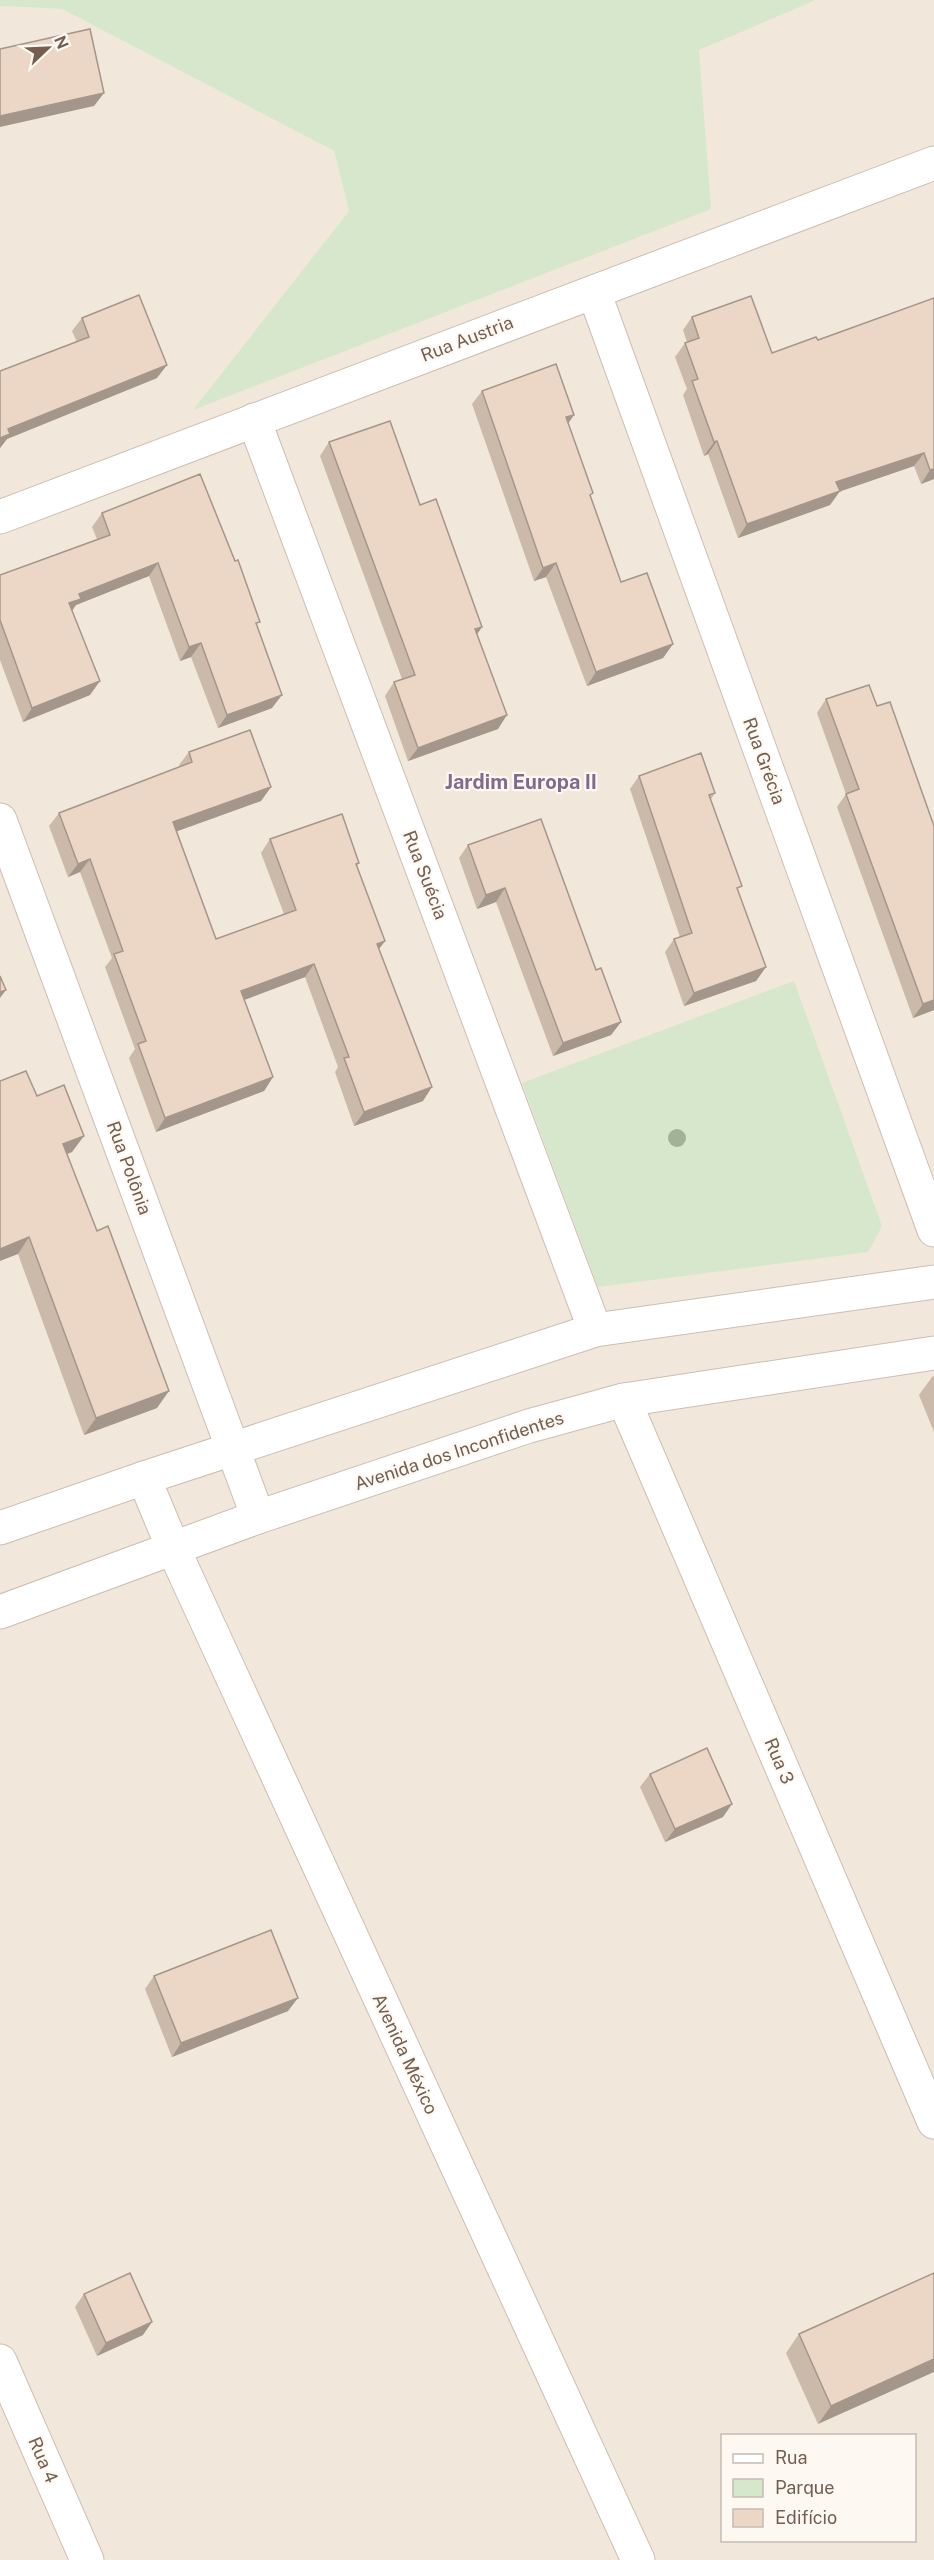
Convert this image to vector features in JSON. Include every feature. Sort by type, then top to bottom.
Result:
[{"type":"street","name":"Rua Austria","points":[[0,517],[934,163]]},
{"type":"street","name":"Rua Grécia","points":[[594,292],[934,1230]]},
{"type":"street","name":"Rua Suécia","points":[[254,420],[595,1330]]},
{"type":"street","name":"Rua Polônia","points":[[0,820],[258,1517]]},
{"type":"street","points":[[0,1528],[144,1478],[595,1330],[934,1282]]},
{"type":"street","name":"Avenida dos Inconfidentes","points":[[0,1612],[258,1517],[529,1426],[624,1400],[934,1353]]},
{"type":"street","name":"Rua 3","points":[[624,1400],[934,2122]]},
{"type":"street","name":"Avenida México","points":[[144,1478],[173,1548],[638,2560]]},
{"type":"street","name":"Rua 4","points":[[0,2361],[87,2560]]},
{"type":"shaded area","points":[[816,0],[934,0],[934,2560],[0,2560],[0,6],[62,9],[334,151],[349,211],[195,409],[699,49]]},
{"type":"green space","points":[[0,0],[816,0],[699,50],[711,209],[193,410],[349,211],[334,151],[62,9],[0,6]]},
{"type":"green space","points":[[794,981],[882,1226],[868,1252],[598,1287],[522,1083]]},
{"type":"building","points":[[90,29],[104,93],[0,116],[0,49]]},
{"type":"building","points":[[139,295],[167,365],[8,429],[10,434],[0,438],[0,371],[89,337],[82,318]]},
{"type":"building","points":[[751,296],[772,353],[816,337],[818,340],[934,298],[934,469],[930,470],[924,453],[836,482],[840,491],[747,524],[692,381],[698,379],[685,343],[699,338],[692,317]]},
{"type":"building","points":[[556,364],[574,415],[566,417],[593,493],[590,495],[621,582],[647,573],[673,644],[596,672],[556,563],[543,568],[482,391]]},
{"type":"building","points":[[390,421],[420,505],[436,499],[482,627],[475,629],[507,715],[418,748],[394,682],[415,675],[329,442]]},
{"type":"building","points":[[200,474],[235,561],[238,560],[260,622],[256,623],[282,695],[227,715],[201,643],[189,647],[158,563],[79,594],[81,599],[69,603],[100,681],[32,708],[0,620],[0,575],[110,535],[102,513]]},
{"type":"building","points":[[869,685],[877,706],[890,702],[934,826],[934,1000],[923,1004],[846,794],[859,789],[826,699]]},
{"type":"building","points":[[250,730],[271,787],[173,822],[216,939],[296,910],[270,839],[342,814],[359,863],[356,864],[385,941],[377,944],[432,1087],[364,1112],[344,1058],[349,1057],[314,964],[241,991],[273,1077],[165,1118],[138,1044],[146,1041],[114,954],[123,951],[90,859],[78,864],[59,813],[192,762],[189,752]]},
{"type":"building","points":[[701,753],[715,793],[709,795],[742,886],[737,888],[766,967],[694,993],[674,939],[692,933],[639,776]]},
{"type":"building","points":[[541,819],[596,970],[601,968],[621,1022],[563,1043],[505,888],[486,895],[468,845]]},
{"type":"building","points":[[0,976],[6,990],[0,992]]},
{"type":"building","points":[[26,1071],[37,1096],[64,1085],[84,1136],[63,1144],[97,1231],[108,1226],[169,1391],[96,1418],[29,1237],[0,1249],[0,1081]]},
{"type":"building","points":[[707,1748],[732,1804],[675,1829],[650,1774]]},
{"type":"building","points":[[271,1930],[298,1998],[181,2043],[154,1976]]},
{"type":"building","points":[[130,2273],[152,2322],[106,2343],[84,2294]]},
{"type":"building","points":[[934,2273],[934,2359],[831,2406],[799,2334]]},
{"type":"district","name":"Jardim Europa II","points":[[521,782]]}]
